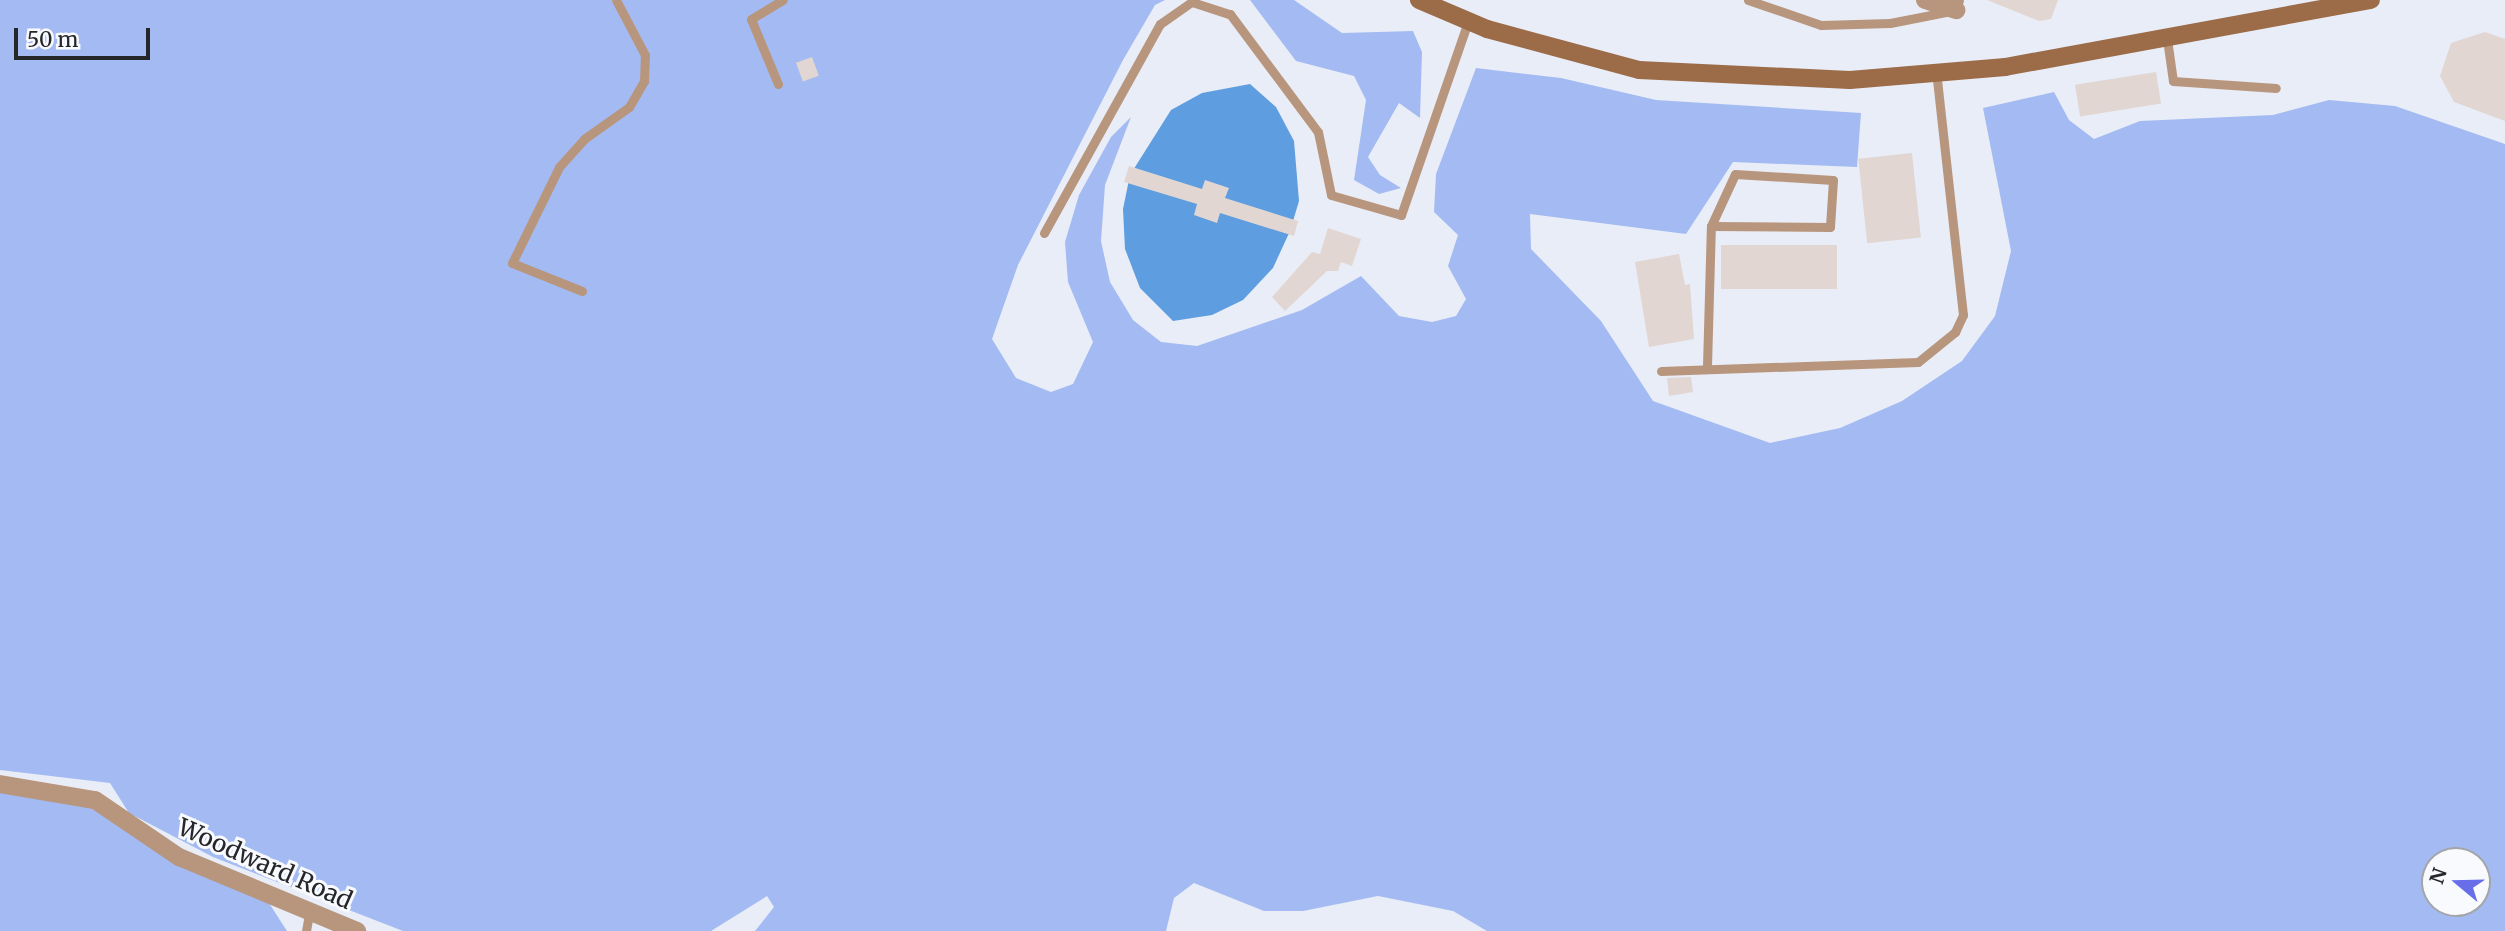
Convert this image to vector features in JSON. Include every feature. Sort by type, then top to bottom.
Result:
[{"type":"main road","points":[[1419,0],[1468,21],[1639,70],[1850,80],[2005,67],[2371,0]]},
{"type":"street","points":[[1925,0],[1957,5]]},
{"type":"street","name":"Woodward Road","points":[[0,784],[95,800],[179,857],[308,923],[357,931]]},
{"type":"lane","points":[[582,291],[512,263],[559,167],[584,139],[629,107],[644,81],[645,55],[616,0]]},
{"type":"lane","points":[[778,84],[751,19],[783,0]]},
{"type":"lane","points":[[1748,0],[1821,25],[1891,23],[1957,5]]},
{"type":"lane","points":[[1044,233],[1160,24],[1192,2],[1230,14],[1318,132],[1331,195],[1401,215],[1468,21]]},
{"type":"lane","points":[[2167,38],[2173,81],[2276,88]]},
{"type":"lane","points":[[1661,371],[1707,366],[1857,369],[1918,362],[1955,332],[1963,315],[1936,72]]},
{"type":"lane","points":[[1707,366],[1711,226],[1735,174],[1833,180],[1830,227],[1711,226]]},
{"type":"shaded area","points":[[0,0],[1165,0],[1155,5],[1123,60],[1018,265],[992,339],[1016,378],[1051,392],[1073,384],[1093,342],[1068,282],[1065,242],[1079,195],[1111,137],[1131,117],[1105,185],[1101,241],[1110,282],[1133,320],[1161,342],[1197,346],[1302,310],[1361,276],[1399,316],[1432,322],[1456,316],[1466,299],[1448,266],[1458,235],[1434,212],[1436,174],[1476,68],[1561,78],[1656,100],[1861,113],[1857,167],[1733,162],[1686,234],[1530,214],[1531,249],[1601,321],[1653,401],[1770,443],[1840,428],[1902,401],[1962,361],[1995,316],[2011,251],[1983,108],[2054,92],[2069,120],[2094,139],[2140,121],[2273,115],[2329,100],[2395,106],[2505,144],[2505,931],[1487,931],[1453,911],[1378,896],[1303,911],[1264,911],[1194,883],[1174,898],[1166,931],[755,931],[774,907],[767,896],[711,931],[403,931],[213,857],[129,813],[110,783],[0,770]]},
{"type":"shaded area","points":[[1250,0],[1294,0],[1342,33],[1413,31],[1422,52],[1420,118],[1399,103],[1368,157],[1380,175],[1401,188],[1379,194],[1354,180],[1366,100],[1354,76],[1296,61]]},
{"type":"shaded area","points":[[1250,84],[1276,107],[1294,141],[1299,201],[1290,231],[1273,268],[1243,300],[1212,315],[1173,321],[1140,288],[1125,249],[1123,209],[1130,175],[1171,110],[1202,93]]},
{"type":"shaded area","points":[[0,791],[84,804],[195,870],[267,900],[287,931],[0,931]]},
{"type":"building","points":[[1987,0],[2058,0],[2051,19],[2039,21]]},
{"type":"building","points":[[2485,32],[2505,39],[2505,121],[2454,102],[2440,76],[2451,43]]},
{"type":"building","points":[[812,57],[819,76],[803,82],[796,63]]},
{"type":"building","points":[[2156,72],[2161,104],[2080,116],[2075,85]]},
{"type":"building","points":[[1912,153],[1921,238],[1867,243],[1858,159]]},
{"type":"building","points":[[1129,166],[1202,189],[1205,180],[1229,188],[1225,198],[1298,221],[1294,236],[1220,213],[1217,223],[1194,215],[1197,204],[1124,182]]},
{"type":"building","points":[[1328,228],[1361,239],[1352,266],[1341,262],[1338,271],[1327,271],[1285,311],[1272,297],[1312,252],[1320,254]]},
{"type":"building","points":[[1721,245],[1837,245],[1837,289],[1721,289]]},
{"type":"building","points":[[1679,254],[1685,285],[1690,284],[1694,339],[1649,347],[1635,262]]},
{"type":"building","points":[[1691,377],[1693,392],[1669,396],[1667,378]]}]
